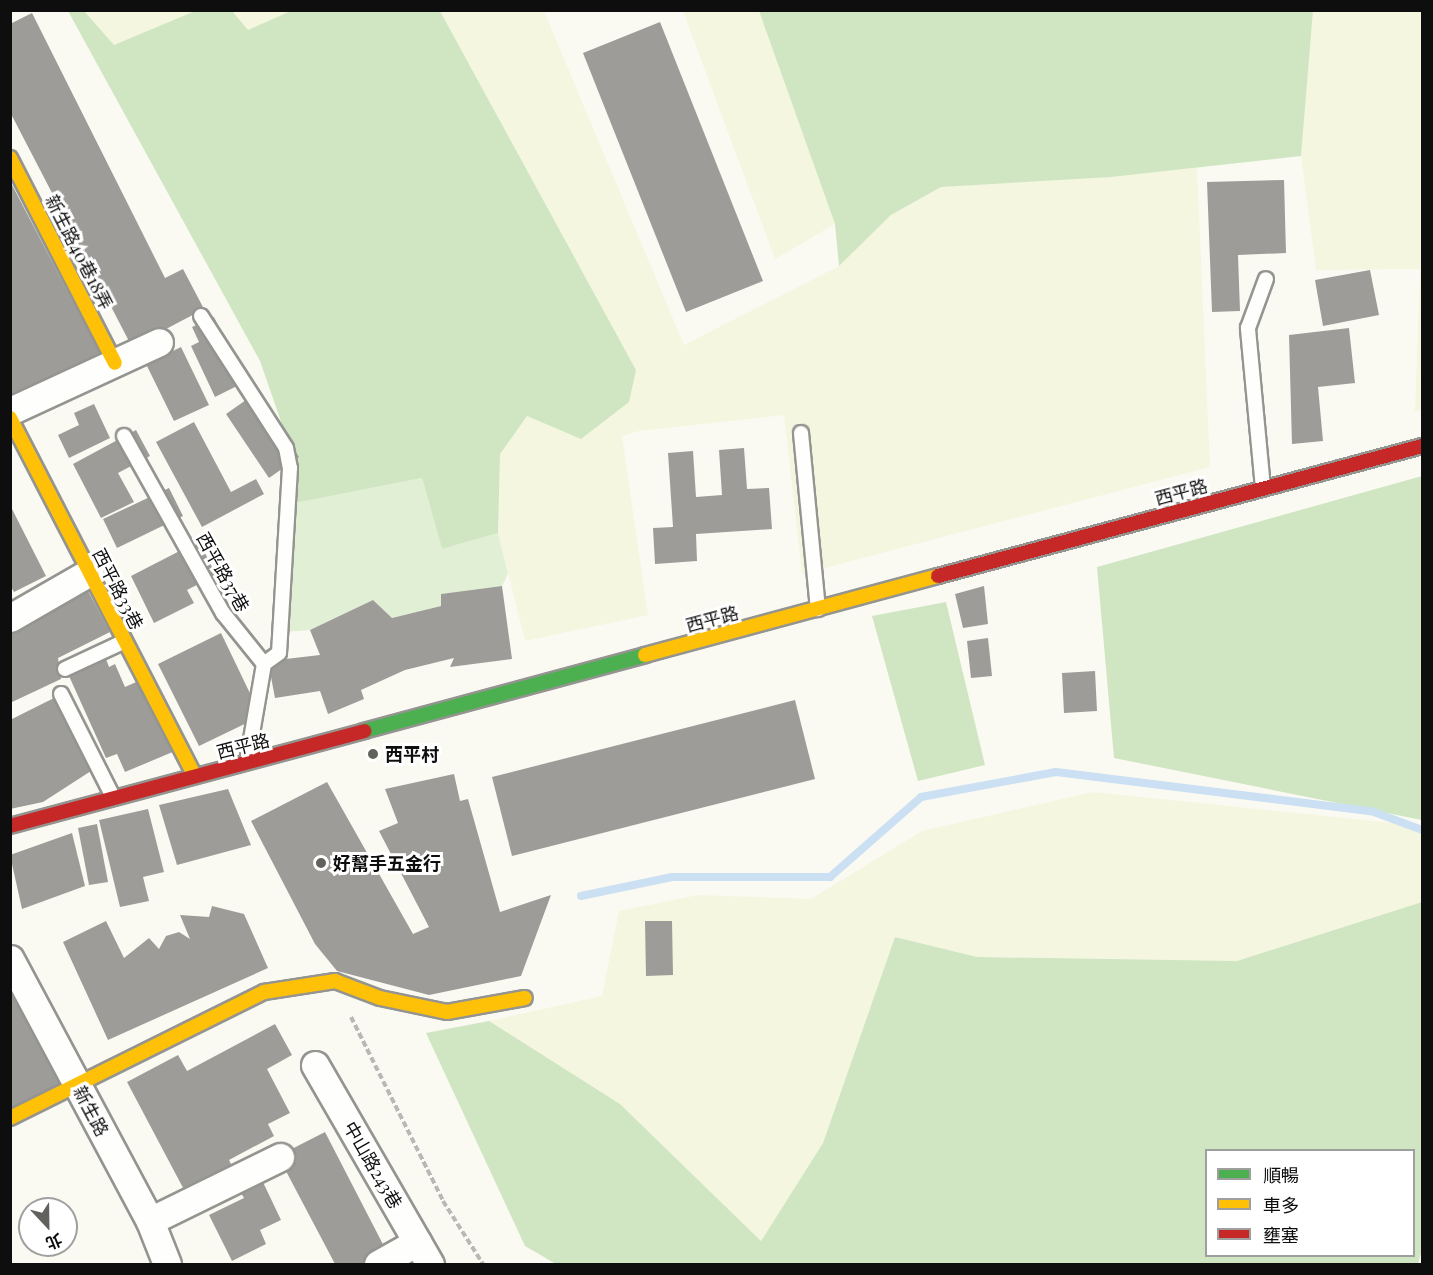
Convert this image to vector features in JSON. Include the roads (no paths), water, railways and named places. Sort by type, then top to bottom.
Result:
[{"type":"main road","name":"新生路40巷18弄","points":[[10,158],[115,363]]},
{"type":"main road","name":"西平路33巷","points":[[10,418],[195,776]]},
{"type":"main road","name":"西平路","points":[[10,826],[1422,446]]},
{"type":"main road","points":[[10,1118],[264,992],[335,981],[380,998],[447,1012],[525,998]]},
{"type":"street","points":[[10,411],[159,342]]},
{"type":"street","points":[[10,618],[90,572]]},
{"type":"street","name":"新生路","points":[[10,959],[150,1221],[167,1264]]},
{"type":"street","name":"中山路243巷","points":[[315,1065],[424,1253]]},
{"type":"street","points":[[150,1221],[280,1157]]},
{"type":"street","points":[[378,1264],[424,1253]]},
{"type":"lane","points":[[1263,488],[1248,328],[1266,279]]},
{"type":"lane","points":[[201,316],[286,448],[290,468],[279,653],[264,664],[246,764]]},
{"type":"lane","points":[[801,433],[819,609]]},
{"type":"lane","name":"西平路37巷","points":[[124,436],[223,613],[264,664]]},
{"type":"lane","points":[[65,669],[125,641]]},
{"type":"lane","points":[[61,693],[114,799]]},
{"type":"waterway","points":[[581,896],[672,877],[830,877],[921,797],[1056,772],[1371,811],[1422,830]]},
{"type":"place","name":"西平村","points":[[373,754]]},
{"type":"place","name":"好幫手五金行","points":[[321,863]]}]
